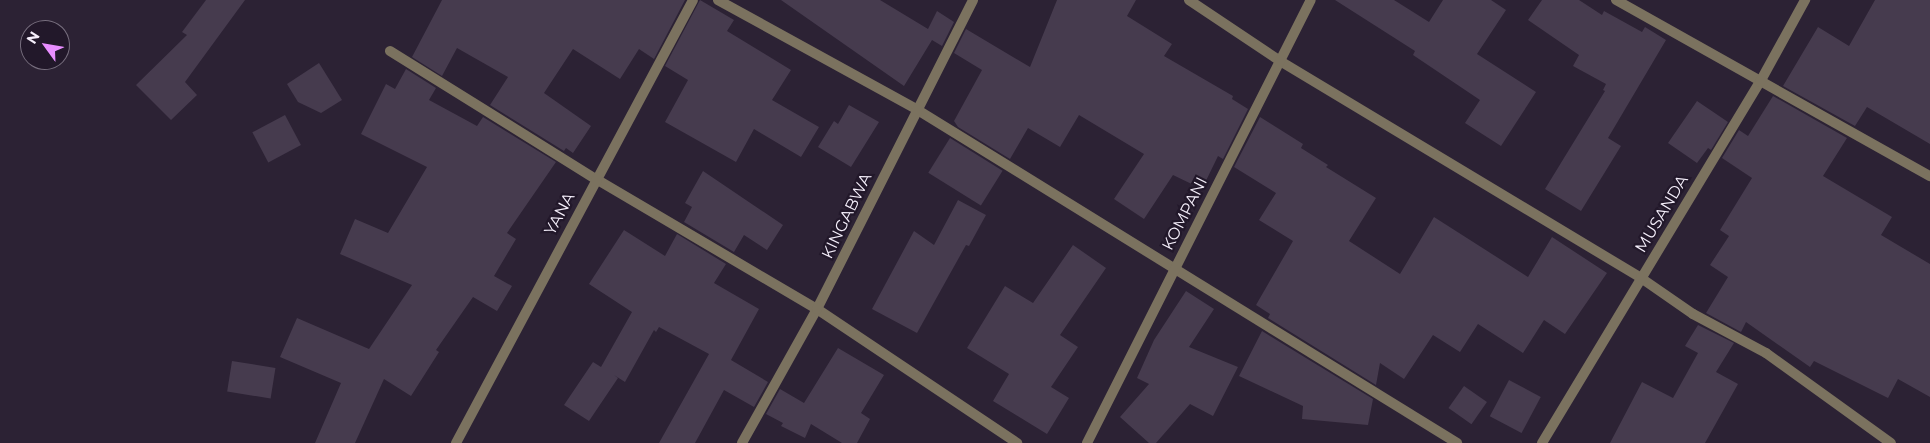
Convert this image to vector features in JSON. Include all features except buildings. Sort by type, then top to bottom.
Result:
[{"type":"street","name":"YANA","points":[[456,443],[693,0]]},
{"type":"street","points":[[718,0],[916,109],[1457,443]]},
{"type":"street","name":"KINGABWA","points":[[742,443],[817,309],[916,109],[973,0]]},
{"type":"street","points":[[1189,0],[1280,61],[1641,278],[1694,314],[1766,353],[1891,443]]},
{"type":"street","name":"KOMPANI","points":[[1087,443],[1311,0]]},
{"type":"street","points":[[1616,0],[1930,176]]},
{"type":"street","name":"MUSANDA","points":[[1542,443],[1760,82],[1805,0]]},
{"type":"street","points":[[390,51],[596,179],[817,309],[1017,443]]}]
